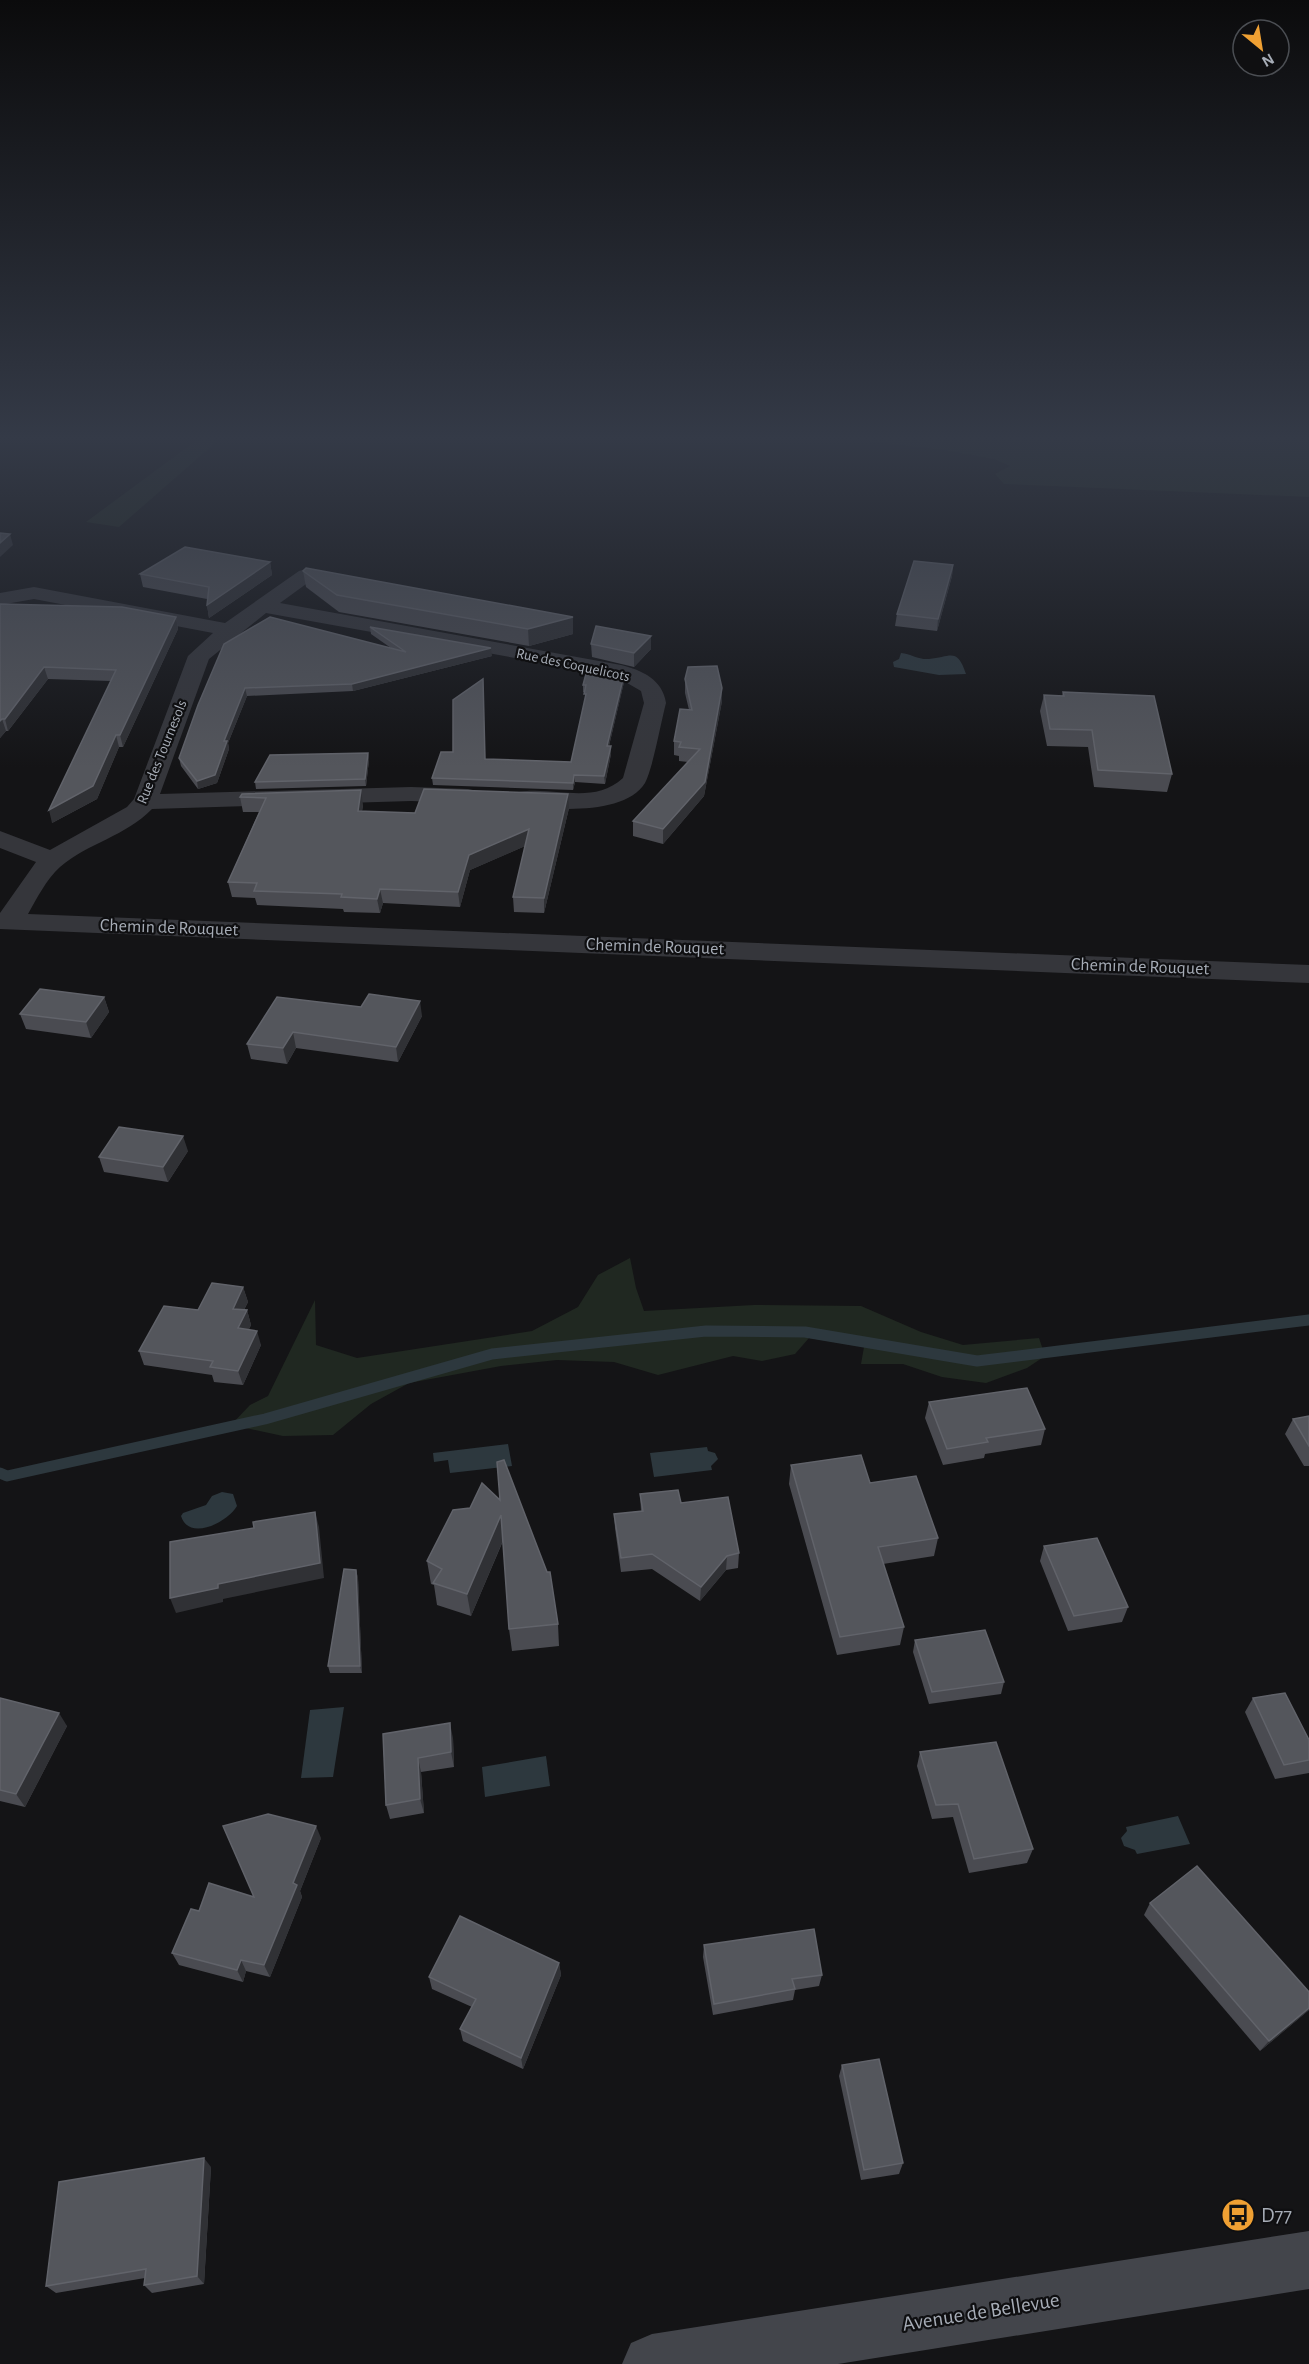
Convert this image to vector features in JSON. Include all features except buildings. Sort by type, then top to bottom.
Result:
[{"type":"street","name":"Rue des Tournesols","points":[[5,922],[39,874],[53,860],[135,814],[145,802],[199,656],[229,630],[306,576]]},
{"type":"street","points":[[0,599],[34,593],[229,630]]},
{"type":"street","name":"Rue des Coquelicots","points":[[145,802],[411,794],[593,800],[610,798],[626,791],[634,781],[655,703],[655,694],[641,679],[621,672],[263,606]]},
{"type":"street","points":[[0,839],[53,860]]},
{"type":"street","name":"Chemin de Rouquet","points":[[5,922],[1309,974]]},
{"type":"street","name":"Avenue de Bellevue","points":[[652,2364],[1309,2260]]},
{"type":"shaded area","points":[[901,653],[925,659],[956,657],[960,660],[966,674],[939,675],[894,667],[893,662],[899,659]]},
{"type":"shaded area","points":[[630,1258],[636,1288],[644,1311],[754,1305],[861,1306],[921,1332],[963,1345],[1039,1338],[1045,1356],[1027,1368],[986,1383],[942,1377],[903,1364],[861,1364],[864,1347],[809,1338],[795,1354],[762,1361],[733,1356],[658,1375],[614,1362],[557,1360],[501,1366],[409,1383],[371,1404],[333,1435],[283,1436],[231,1425],[250,1405],[268,1396],[315,1300],[316,1345],[357,1358],[532,1331],[578,1307],[598,1275]]},
{"type":"shaded area","points":[[508,1444],[512,1466],[450,1473],[448,1460],[434,1462],[433,1453]]},
{"type":"shaded area","points":[[707,1447],[708,1451],[715,1453],[718,1459],[711,1466],[712,1470],[654,1477],[650,1453]]},
{"type":"shaded area","points":[[222,1492],[233,1494],[237,1506],[226,1518],[209,1527],[192,1528],[185,1524],[181,1516],[183,1513],[206,1505],[212,1496]]},
{"type":"shaded area","points":[[344,1707],[333,1777],[301,1778],[310,1710]]},
{"type":"shaded area","points":[[546,1756],[550,1786],[485,1797],[482,1767]]},
{"type":"shaded area","points":[[1178,1816],[1190,1844],[1137,1854],[1135,1850],[1124,1846],[1121,1838],[1127,1831],[1126,1827]]},
{"type":"waterway","points":[[0,1473],[7,1476],[265,1419],[492,1354],[706,1331],[805,1332],[977,1361],[1309,1320]]},
{"type":"place","name":"D77","points":[[1238,2215]]}]
